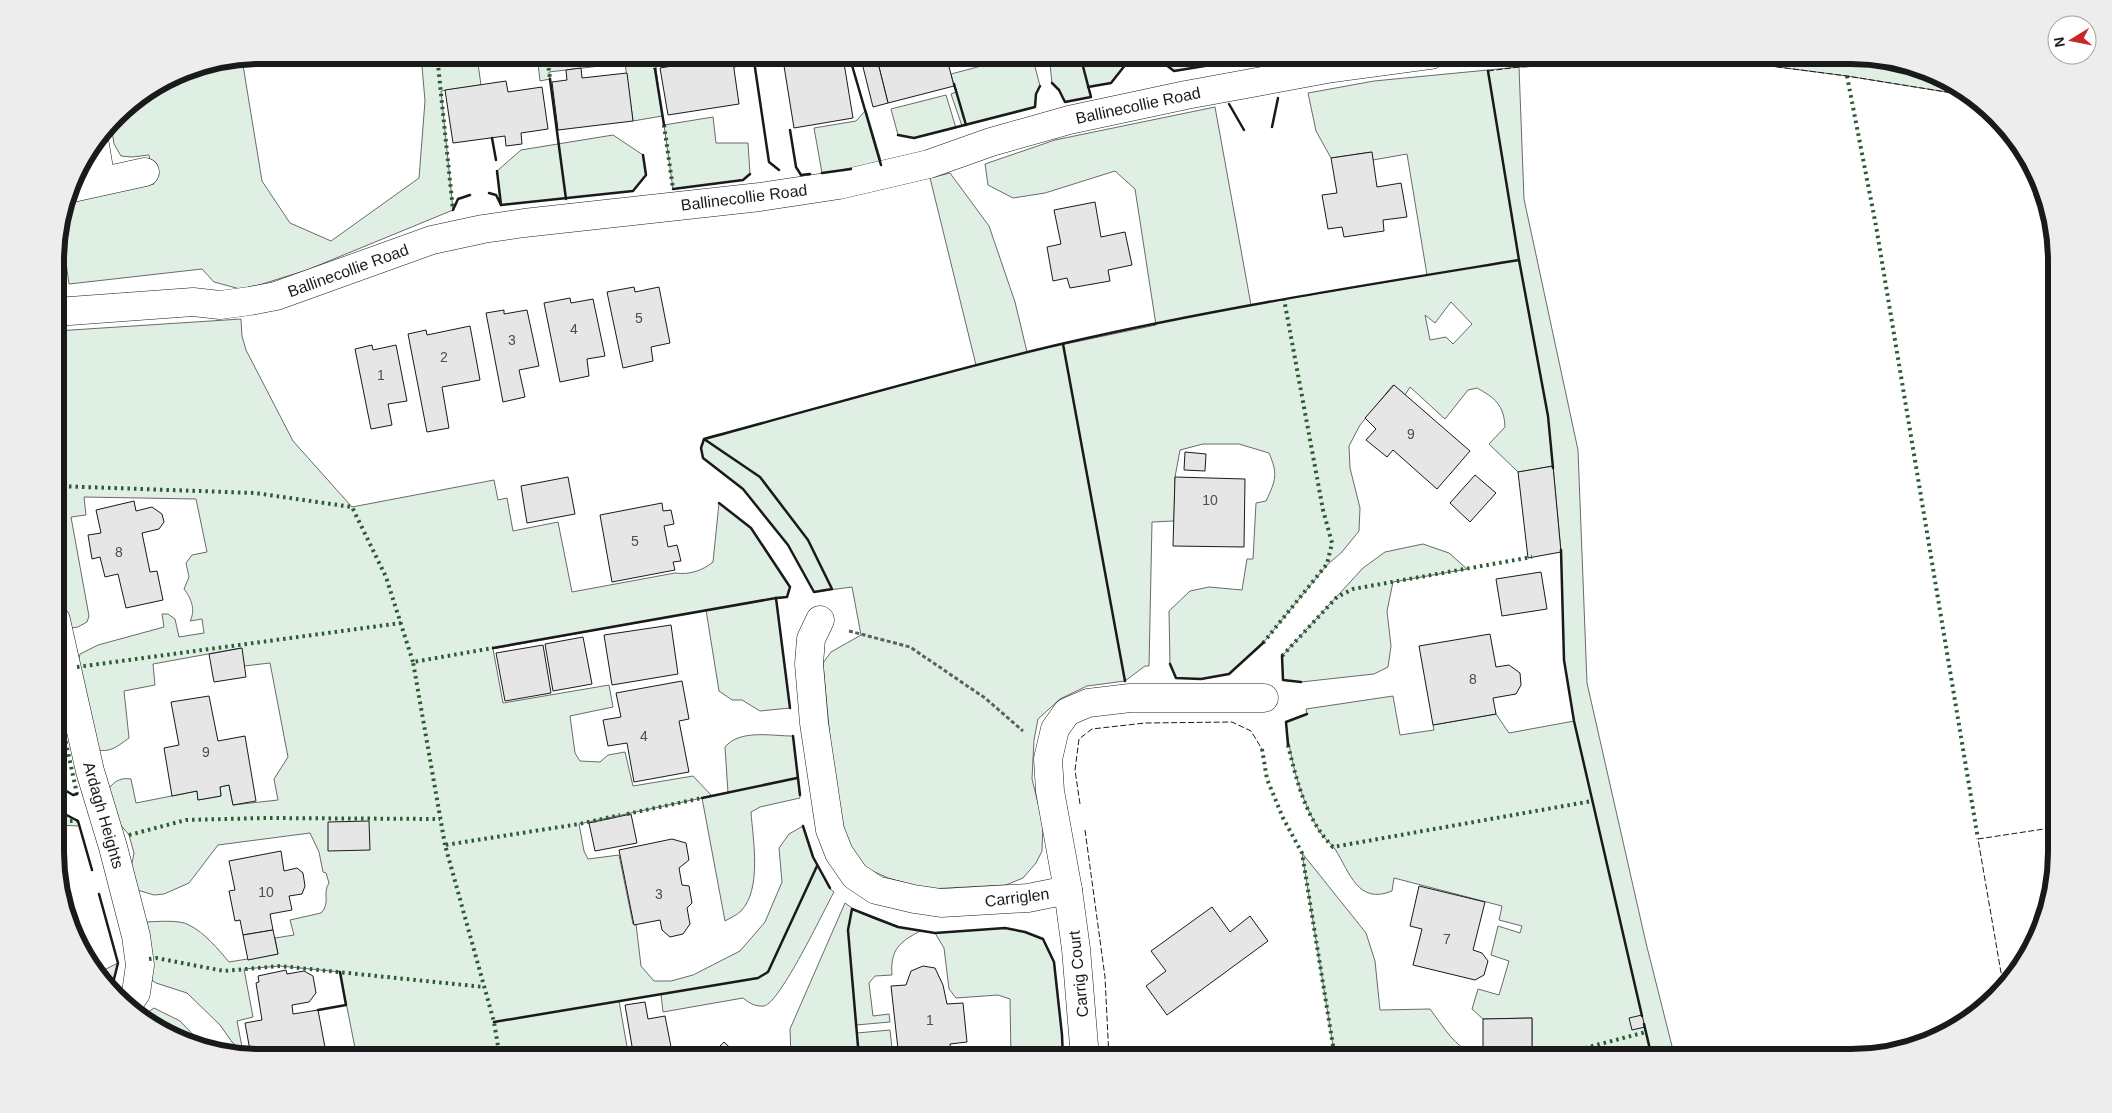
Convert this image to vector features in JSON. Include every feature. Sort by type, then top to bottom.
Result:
[{"type":"street","name":"Ballinecollie Road","points":[[64,312],[193,302],[220,304],[250,301],[276,296],[432,240],[483,229],[760,197],[839,185],[929,164],[991,142],[1069,120],[1186,95],[1364,64]]},
{"type":"street","points":[[97,151],[101,181]]},
{"type":"street","points":[[78,186],[145,172]]},
{"type":"street","name":"Carriglen","points":[[820,620],[811,639],[808,664],[814,723],[830,830],[839,854],[855,876],[876,890],[914,899],[940,903],[1028,898],[1068,890],[1050,791],[1048,759],[1055,729],[1067,712],[1088,703],[1130,698],[1264,698]]},
{"type":"street","name":"Ardagh Heights","points":[[64,656],[90,771],[113,847],[136,936],[140,965],[136,993],[131,1000]]},
{"type":"street","name":"Carrig Court","points":[[1068,890],[1076,949],[1084,1049]]},
{"type":"path","points":[[820,620],[861,635],[910,647],[985,698],[1034,740],[1048,759]]},
{"type":"green space","points":[[243,64],[262,181],[290,223],[331,241],[419,178],[425,101],[422,64],[478,64],[481,85],[441,91],[453,210],[307,270],[240,289],[214,282],[202,269],[69,284],[64,248],[73,202],[154,184],[149,155],[121,156],[114,144],[112,132],[121,121],[141,104],[162,90],[197,74]]},
{"type":"green space","points":[[538,64],[617,64],[549,72],[550,79],[540,81]]},
{"type":"green space","points":[[625,64],[655,64],[662,116],[633,121]]},
{"type":"green space","points":[[989,64],[1034,64],[1040,86],[1036,94],[1035,107],[962,126],[951,94],[956,92],[951,74]]},
{"type":"green space","points":[[1050,64],[1126,64],[1111,83],[1088,87],[1091,97],[1065,102],[1059,90],[1052,83]]},
{"type":"green space","points":[[1165,64],[1217,64],[1174,71]]},
{"type":"green space","points":[[1522,64],[1593,64],[1519,67]]},
{"type":"green space","points":[[1755,64],[1867,64],[1915,74],[1956,94],[1847,76]]},
{"type":"green space","points":[[1519,67],[1524,199],[1578,450],[1587,683],[1646,943],[1673,1049],[1532,1049],[1532,1018],[1483,1019],[1472,1009],[1478,989],[1499,995],[1509,961],[1491,955],[1498,926],[1520,933],[1522,926],[1499,920],[1502,906],[1394,878],[1392,891],[1371,894],[1363,890],[1351,877],[1335,849],[1322,834],[1313,819],[1297,779],[1290,751],[1286,722],[1307,714],[1306,709],[1393,696],[1400,735],[1434,730],[1433,725],[1496,714],[1509,733],[1574,721],[1564,660],[1561,552],[1553,466],[1518,472],[1489,444],[1505,427],[1503,413],[1494,399],[1477,388],[1468,390],[1445,419],[1410,387],[1405,395],[1393,385],[1360,425],[1349,446],[1350,468],[1360,508],[1359,531],[1342,552],[1327,565],[1263,643],[1229,674],[1201,679],[1176,678],[1170,664],[1169,611],[1190,591],[1209,587],[1242,590],[1247,559],[1253,559],[1256,503],[1266,501],[1274,482],[1275,472],[1269,453],[1239,444],[1203,444],[1180,450],[1175,477],[1174,521],[1152,522],[1149,666],[1145,666],[1125,681],[1087,686],[1060,699],[1038,719],[1034,740],[1032,779],[1043,823],[1042,851],[1036,863],[1023,878],[1006,885],[928,889],[888,878],[866,868],[847,842],[840,811],[831,750],[823,663],[831,652],[861,635],[852,587],[814,592],[788,545],[743,489],[703,458],[701,448],[704,439],[976,365],[930,178],[950,173],[989,226],[1015,302],[1027,352],[1156,325],[1135,189],[1115,171],[1045,193],[1013,198],[988,185],[985,164],[1055,140],[1215,107],[1251,305],[1427,275],[1407,154],[1373,160],[1371,152],[1331,158],[1316,131],[1308,93],[1374,81]],"holes":[[[1451,302],[1472,324],[1453,344],[1446,337],[1430,340],[1425,315],[1435,323]]]},
{"type":"green space","points":[[946,95],[956,128],[914,138],[898,135],[891,109]]},
{"type":"green space","points":[[866,110],[882,164],[822,173],[814,128],[856,121]]},
{"type":"green space","points":[[713,117],[716,143],[748,143],[750,174],[743,180],[673,189],[664,125]]},
{"type":"green space","points":[[613,135],[643,155],[646,175],[633,191],[501,205],[497,171],[521,150]]},
{"type":"green space","points":[[241,319],[242,336],[246,350],[293,441],[352,507],[494,480],[498,500],[507,498],[513,531],[558,522],[572,592],[675,573],[690,573],[709,565],[713,562],[719,503],[751,528],[790,587],[787,597],[776,599],[790,708],[760,711],[742,700],[732,700],[719,691],[706,610],[493,649],[503,703],[609,685],[613,707],[570,716],[575,753],[580,761],[600,762],[608,755],[625,752],[633,786],[693,776],[712,796],[728,793],[725,747],[731,741],[756,735],[793,736],[800,798],[760,807],[751,812],[755,864],[752,890],[748,902],[741,911],[725,921],[702,798],[579,824],[584,851],[588,859],[619,855],[633,924],[636,924],[641,966],[654,981],[671,981],[693,975],[740,951],[765,922],[782,882],[779,848],[789,834],[803,826],[813,857],[829,888],[834,892],[791,973],[771,1001],[764,1006],[758,1006],[743,998],[663,1012],[661,994],[619,1001],[627,1049],[355,1049],[340,972],[280,966],[244,969],[253,1017],[237,1021],[242,1049],[239,1048],[232,1042],[220,1025],[187,993],[156,983],[150,979],[143,922],[173,921],[185,923],[206,937],[229,962],[278,954],[275,938],[294,935],[290,920],[321,913],[325,906],[326,890],[329,883],[326,873],[323,872],[319,852],[310,833],[218,845],[189,883],[164,894],[154,895],[134,889],[130,873],[134,853],[129,835],[115,818],[106,792],[114,783],[123,779],[131,779],[136,803],[197,791],[198,800],[221,796],[220,787],[229,785],[233,805],[278,800],[274,779],[288,757],[270,663],[244,666],[241,648],[153,664],[155,685],[124,691],[129,738],[109,750],[95,749],[77,667],[80,654],[98,645],[164,627],[162,614],[168,614],[175,619],[179,637],[204,633],[202,619],[190,621],[193,613],[192,604],[184,589],[189,577],[186,563],[192,555],[207,552],[196,499],[84,497],[86,515],[71,517],[89,616],[87,622],[78,627],[72,628],[68,625],[64,610],[64,330]]},
{"type":"green space","points":[[1423,544],[1449,553],[1467,569],[1393,582],[1387,611],[1391,646],[1388,667],[1374,674],[1301,682],[1283,680],[1282,656],[1363,568],[1385,552]]},
{"type":"green space","points":[[64,814],[78,821],[79,826],[64,825]]},
{"type":"green space","points":[[1302,853],[1366,933],[1375,961],[1380,1010],[1430,1009],[1465,1049],[1334,1049]]},
{"type":"green space","points":[[845,903],[871,917],[920,931],[898,947],[893,959],[892,975],[875,976],[869,983],[873,1016],[889,1014],[890,1022],[856,1025],[857,1033],[890,1030],[892,1049],[791,1049],[790,1029]]},
{"type":"green space","points":[[1005,928],[1025,932],[1043,939],[1054,962],[1063,1049],[1011,1049],[1010,999],[998,995],[956,998],[949,989],[944,948],[935,933]]},
{"type":"green space","points":[[118,963],[113,982],[103,971]]},
{"type":"green space","points":[[154,1008],[180,1021],[197,1039],[162,1023],[147,1013]]},
{"type":"building","points":[[685,64],[733,64],[739,104],[668,115],[660,68]]},
{"type":"building","points":[[734,64],[750,64],[734,67]]},
{"type":"building","points":[[797,64],[844,64],[853,118],[794,128],[784,66]]},
{"type":"building","points":[[862,64],[878,64],[888,103],[873,107]]},
{"type":"building","points":[[878,64],[948,64],[954,86],[888,103]]},
{"type":"building","points":[[581,68],[582,78],[627,73],[633,121],[558,130],[552,82],[567,80],[566,70]]},
{"type":"building","points":[[506,81],[508,92],[542,87],[548,129],[521,133],[522,144],[506,146],[505,136],[453,143],[445,90]]},
{"type":"building","points":[[1372,152],[1377,187],[1401,183],[1407,217],[1383,220],[1384,231],[1344,237],[1342,227],[1328,229],[1322,195],[1337,193],[1331,158]]},
{"type":"building","points":[[1095,202],[1101,237],[1125,232],[1132,265],[1108,270],[1110,281],[1070,288],[1067,278],[1053,281],[1047,247],[1061,244],[1054,210]]},
{"type":"building","points":[[634,287],[635,292],[659,287],[670,343],[651,347],[653,361],[623,368],[607,292]]},
{"type":"building","points":[[570,298],[571,303],[593,299],[605,356],[587,359],[589,376],[560,382],[544,303]]},
{"type":"building","points":[[504,310],[504,314],[527,310],[539,366],[519,370],[525,397],[503,402],[486,313]]},
{"type":"building","points":[[470,326],[480,380],[442,387],[449,428],[427,432],[408,334],[426,330],[427,335]]},
{"type":"building","points":[[372,345],[373,350],[396,345],[407,401],[388,404],[392,425],[371,429],[355,349]]},
{"type":"building","points":[[1394,385],[1470,451],[1437,489],[1393,450],[1387,457],[1366,440],[1376,429],[1365,418]]},
{"type":"building","points":[[1185,452],[1206,454],[1205,471],[1184,470]]},
{"type":"building","points":[[1553,466],[1561,552],[1528,558],[1518,472]]},
{"type":"building","points":[[1475,475],[1496,493],[1470,522],[1450,503]]},
{"type":"building","points":[[568,477],[575,514],[527,523],[521,486]]},
{"type":"building","points":[[1175,477],[1245,479],[1244,547],[1173,546]]},
{"type":"building","points":[[134,501],[136,511],[152,507],[162,514],[164,522],[159,529],[142,533],[150,572],[157,571],[163,600],[126,608],[118,574],[105,577],[100,557],[92,559],[88,535],[101,533],[96,510]]},
{"type":"building","points":[[662,503],[663,511],[671,510],[674,524],[664,526],[668,547],[677,545],[681,561],[673,562],[675,570],[612,582],[600,515]]},
{"type":"building","points":[[1541,572],[1547,609],[1502,616],[1496,579]]},
{"type":"building","points":[[671,625],[678,674],[612,685],[604,635]]},
{"type":"building","points":[[1490,634],[1496,667],[1509,665],[1520,673],[1521,685],[1516,694],[1493,698],[1496,714],[1433,725],[1419,646]]},
{"type":"building","points":[[583,637],[592,684],[553,691],[545,644]]},
{"type":"building","points":[[543,645],[551,693],[505,701],[496,653]]},
{"type":"building","points":[[242,648],[246,677],[214,682],[209,654]]},
{"type":"building","points":[[682,681],[689,719],[679,721],[689,772],[634,782],[627,743],[608,746],[603,720],[621,717],[616,693]]},
{"type":"building","points":[[209,696],[218,741],[245,736],[256,801],[233,805],[229,785],[220,787],[221,796],[198,800],[197,791],[172,796],[164,748],[179,745],[171,702]]},
{"type":"building","points":[[631,814],[637,843],[595,851],[589,823]]},
{"type":"building","points":[[369,821],[370,850],[328,851],[328,822]]},
{"type":"building","points":[[672,839],[686,843],[689,860],[679,868],[682,885],[689,886],[692,903],[687,908],[690,924],[683,934],[670,937],[662,930],[660,920],[634,925],[619,850]]},
{"type":"building","points":[[281,851],[284,871],[297,868],[303,873],[305,886],[302,894],[289,896],[292,910],[270,914],[273,930],[243,935],[240,920],[235,921],[229,891],[235,890],[229,861]]},
{"type":"building","points":[[1419,886],[1485,902],[1473,950],[1482,953],[1488,961],[1484,975],[1475,980],[1413,965],[1422,929],[1410,926]]},
{"type":"building","points":[[1212,907],[1230,932],[1250,916],[1268,941],[1167,1015],[1146,986],[1166,971],[1151,951]]},
{"type":"building","points":[[273,930],[278,954],[248,960],[243,935]]},
{"type":"building","points":[[923,966],[935,968],[943,985],[947,1004],[963,1003],[967,1042],[950,1044],[951,1049],[898,1049],[891,986],[906,985],[911,971]]},
{"type":"building","points":[[286,970],[287,974],[304,971],[313,976],[316,993],[309,1002],[292,1005],[293,1014],[318,1010],[325,1049],[250,1049],[245,1023],[262,1020],[256,983],[259,982],[258,976]]},
{"type":"building","points":[[645,1002],[648,1019],[665,1016],[671,1049],[632,1049],[625,1005]]},
{"type":"building","points":[[1642,1015],[1645,1027],[1632,1030],[1629,1018]]},
{"type":"building","points":[[1532,1018],[1532,1049],[1483,1049],[1483,1019]]},
{"type":"building","points":[[724,1042],[731,1049],[717,1049]]},
{"type":"hedge","points":[[438,64],[453,210]]},
{"type":"hedge","points":[[548,64],[550,79]]},
{"type":"hedge","points":[[655,64],[655,69]]},
{"type":"hedge","points":[[1847,76],[1876,226],[1978,839]]},
{"type":"hedge","points":[[664,125],[673,189]]},
{"type":"hedge","points":[[1263,643],[1327,564],[1332,543],[1323,510],[1284,299]]},
{"type":"hedge","points":[[64,486],[255,493],[352,507],[386,577],[413,662]]},
{"type":"hedge","points":[[1282,656],[1337,597],[1353,589],[1532,557]]},
{"type":"hedge","points":[[77,667],[401,623]]},
{"type":"hedge","points":[[445,845],[413,662],[493,648]]},
{"type":"hedge","points":[[64,734],[77,794]]},
{"type":"hedge","points":[[1288,745],[1299,786],[1309,813],[1333,847],[1592,801]]},
{"type":"hedge","points":[[1262,749],[1267,779],[1283,818],[1302,853],[1334,1049]]},
{"type":"hedge","points":[[627,814],[702,798]]},
{"type":"hedge","points":[[498,1049],[494,1022],[445,845],[579,824],[620,815]]},
{"type":"hedge","points":[[129,835],[186,820],[265,818],[440,819]]},
{"type":"hedge","points":[[64,821],[78,821]]},
{"type":"hedge","points":[[149,959],[156,958],[224,971],[280,966],[484,987]]},
{"type":"hedge","points":[[1581,1049],[1646,1032]]},
{"type":"fence","points":[[1488,71],[1519,67],[1593,64]]},
{"type":"fence","points":[[1755,64],[1847,76],[1956,94]]},
{"type":"fence","points":[[1080,804],[1075,770],[1079,739],[1092,729],[1145,723],[1232,722],[1251,731],[1262,749]]},
{"type":"fence","points":[[2002,979],[1978,839],[2048,828]]},
{"type":"fence","points":[[1085,830],[1105,977],[1109,1049]]},
{"type":"wall","points":[[754,64],[769,162],[779,170]]},
{"type":"wall","points":[[852,64],[881,165]]},
{"type":"wall","points":[[1052,83],[1059,90],[1065,102],[1091,97],[1082,64]]},
{"type":"wall","points":[[1088,87],[1111,83],[1126,64]]},
{"type":"wall","points":[[1165,64],[1174,71],[1217,64]]},
{"type":"wall","points":[[655,69],[664,125]]},
{"type":"wall","points":[[1488,71],[1519,260],[1548,416],[1553,468]]},
{"type":"wall","points":[[550,79],[566,199]]},
{"type":"wall","points":[[954,84],[966,125]]},
{"type":"wall","points":[[898,135],[914,138],[1035,107],[1036,94],[1040,86]]},
{"type":"wall","points":[[1272,127],[1278,98]]},
{"type":"wall","points":[[1229,104],[1244,130]]},
{"type":"wall","points":[[790,130],[796,167],[801,175],[810,174]]},
{"type":"wall","points":[[492,138],[496,160]]},
{"type":"wall","points":[[501,205],[633,191],[646,175],[643,155]]},
{"type":"wall","points":[[822,173],[851,169]]},
{"type":"wall","points":[[489,193],[496,195],[501,205],[497,171]]},
{"type":"wall","points":[[673,189],[743,180],[750,174]]},
{"type":"wall","points":[[453,210],[458,199],[470,195]]},
{"type":"wall","points":[[704,439],[701,448],[703,458],[743,489],[788,545],[814,592],[832,589],[808,540],[760,477],[704,439],[971,366],[1118,331],[1289,298],[1519,260]]},
{"type":"wall","points":[[1063,344],[1125,681]]},
{"type":"wall","points":[[719,503],[751,528],[790,587],[787,597],[776,598],[790,708]]},
{"type":"wall","points":[[1561,550],[1564,660],[1574,721],[1642,1016]]},
{"type":"wall","points":[[493,648],[776,598]]},
{"type":"wall","points":[[1170,664],[1176,678],[1201,679],[1229,674],[1263,643]]},
{"type":"wall","points":[[1282,656],[1283,680],[1301,682]]},
{"type":"wall","points":[[1288,745],[1286,722],[1307,714]]},
{"type":"wall","points":[[793,736],[800,795]]},
{"type":"wall","points":[[702,798],[797,778]]},
{"type":"wall","points":[[64,790],[73,795],[77,794]]},
{"type":"wall","points":[[64,814],[78,821],[92,870]]},
{"type":"wall","points":[[803,826],[813,857],[830,888]]},
{"type":"wall","points":[[494,1022],[758,978],[768,972],[817,866]]},
{"type":"wall","points":[[99,894],[118,963],[113,982]]},
{"type":"wall","points":[[858,1049],[848,930],[852,909],[898,927],[935,933],[1005,928],[1025,932],[1043,939],[1054,962],[1063,1049]]},
{"type":"wall","points":[[318,1010],[346,1005],[340,972]]},
{"type":"wall","points":[[1644,1024],[1650,1049]]}]
